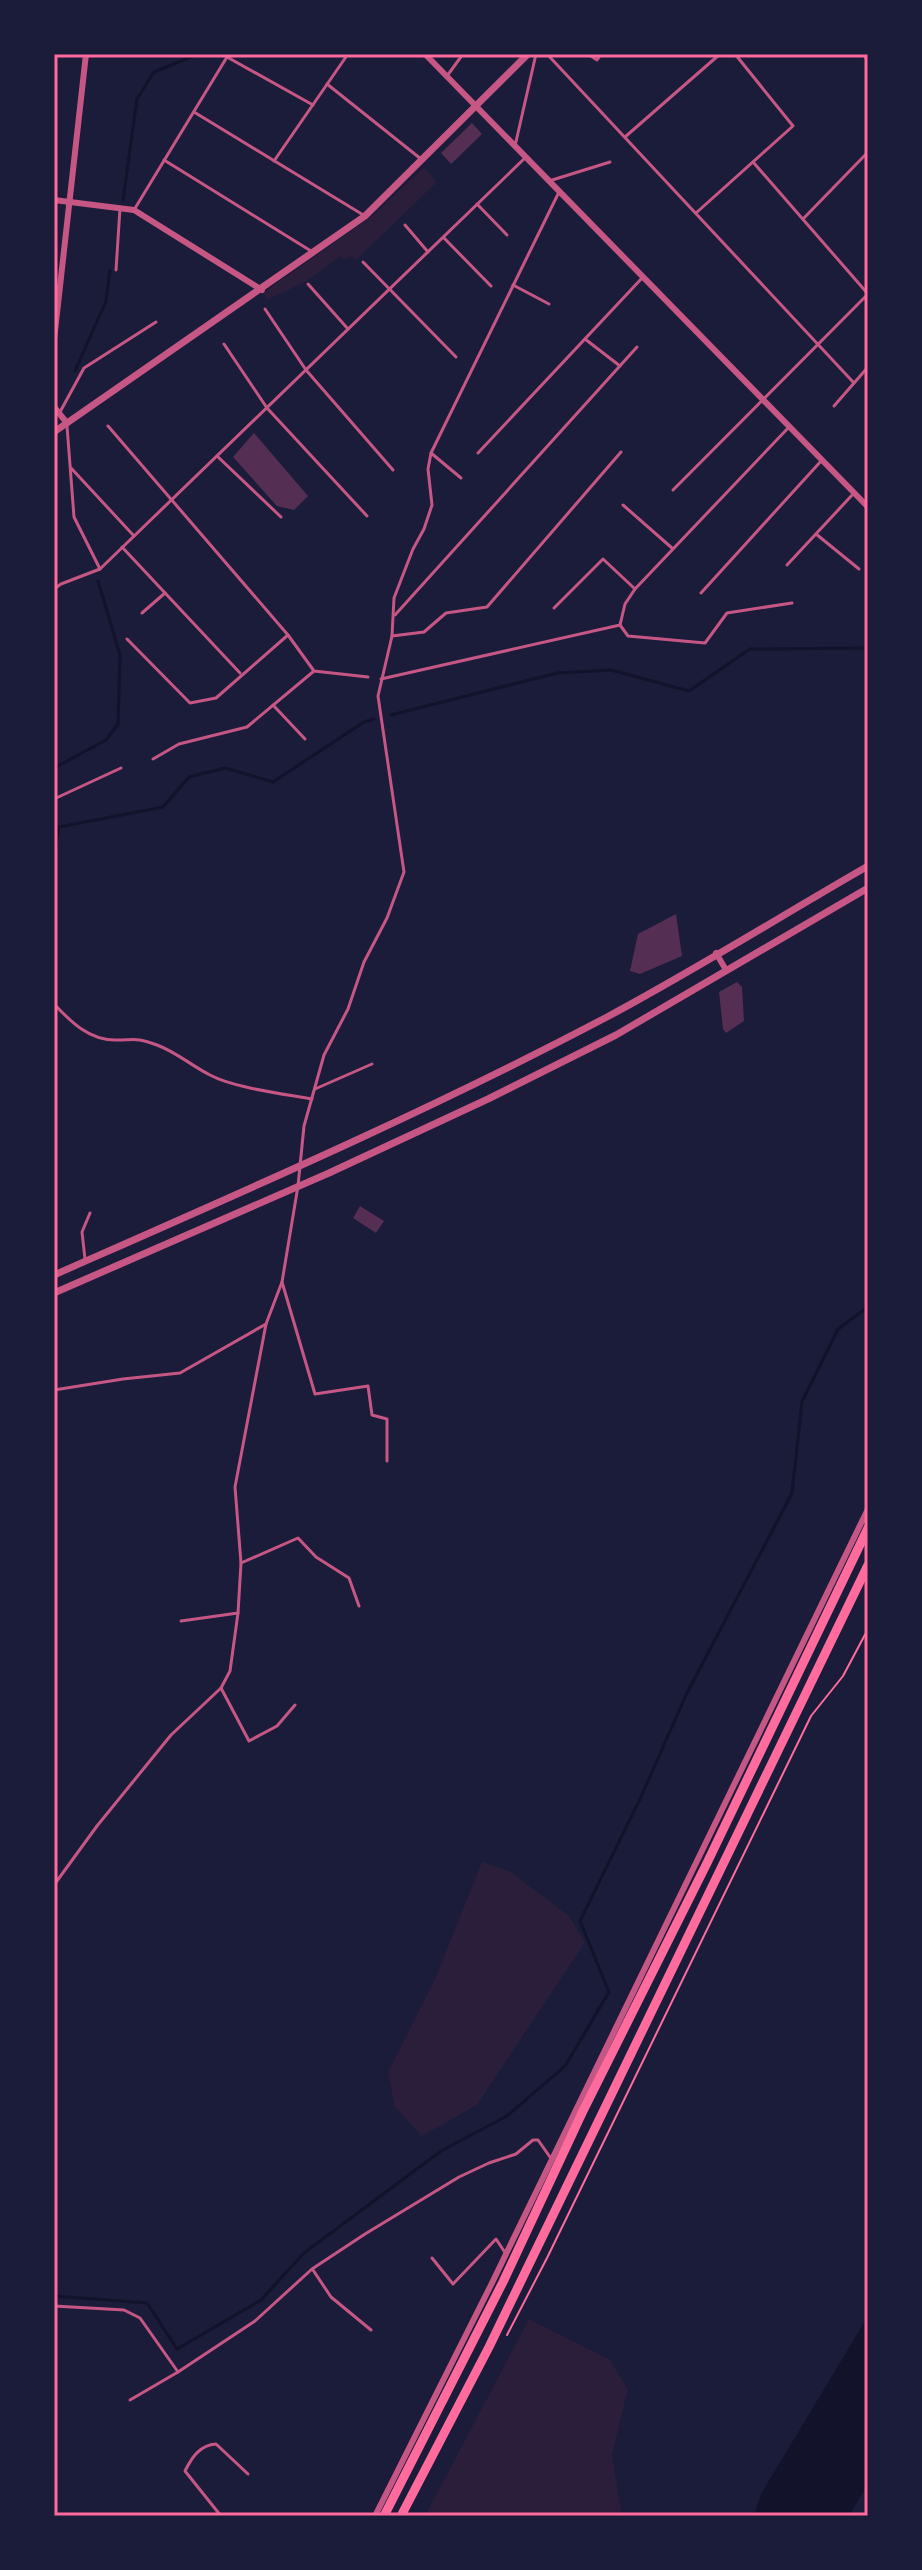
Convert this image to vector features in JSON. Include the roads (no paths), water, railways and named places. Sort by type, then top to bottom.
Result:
[{"type":"highway","points":[[384,2516],[503,2282],[582,2113],[707,1863],[868,1528]]},
{"type":"highway","points":[[401,2516],[503,2319],[868,1565]]},
{"type":"street","points":[[54,340],[86,54]]},
{"type":"street","points":[[425,54],[868,507]]},
{"type":"street","points":[[54,432],[365,216],[424,161],[475,104],[528,54]]},
{"type":"street","points":[[54,200],[134,210],[262,290]]},
{"type":"street","points":[[54,407],[67,423]]},
{"type":"street","points":[[54,1275],[299,1167],[609,1016],[868,866]]},
{"type":"street","points":[[54,1293],[488,1099],[606,1040],[868,888]]},
{"type":"street","points":[[716,953],[726,970]]},
{"type":"street","points":[[375,2516],[506,2254],[868,1509]]},
{"type":"lane","points":[[274,161],[348,54]]},
{"type":"lane","points":[[447,76],[463,54]]},
{"type":"lane","points":[[515,146],[536,54]]},
{"type":"lane","points":[[547,54],[854,383]]},
{"type":"lane","points":[[588,54],[597,60],[601,54]]},
{"type":"lane","points":[[625,137],[720,54]]},
{"type":"lane","points":[[696,213],[793,126],[735,54]]},
{"type":"lane","points":[[134,210],[226,56],[313,105]]},
{"type":"lane","points":[[327,84],[424,161]]},
{"type":"lane","points":[[194,112],[365,216]]},
{"type":"lane","points":[[803,219],[868,152]]},
{"type":"lane","points":[[54,589],[100,569],[526,157]]},
{"type":"lane","points":[[164,160],[315,253]]},
{"type":"lane","points":[[549,181],[610,162]]},
{"type":"lane","points":[[673,490],[868,294],[753,162]]},
{"type":"lane","points":[[54,1885],[171,1735],[221,1688],[230,1671],[241,1563],[235,1487],[266,1324],[282,1282],[298,1186],[304,1126],[324,1055],[348,1009],[364,962],[387,918],[404,872],[378,696],[392,636],[394,598],[432,505],[428,469],[431,453],[450,420],[559,191]]},
{"type":"lane","points":[[477,204],[507,235]]},
{"type":"lane","points":[[116,270],[120,208]]},
{"type":"lane","points":[[405,225],[428,252]]},
{"type":"lane","points":[[443,237],[491,286]]},
{"type":"lane","points":[[363,262],[456,357]]},
{"type":"lane","points":[[478,453],[643,277]]},
{"type":"lane","points":[[308,284],[348,329]]},
{"type":"lane","points":[[513,285],[549,304]]},
{"type":"lane","points":[[265,309],[306,370],[393,470]]},
{"type":"lane","points":[[59,413],[84,368],[156,322]]},
{"type":"lane","points":[[585,339],[620,366]]},
{"type":"lane","points":[[224,344],[267,408],[367,516]]},
{"type":"lane","points":[[395,615],[637,347]]},
{"type":"lane","points":[[834,406],[868,367]]},
{"type":"lane","points":[[67,423],[74,517],[100,569]]},
{"type":"lane","points":[[108,426],[288,635],[314,671]]},
{"type":"lane","points":[[790,426],[635,589],[625,604],[620,625],[628,636],[705,643],[727,613],[792,603]]},
{"type":"lane","points":[[392,636],[424,632],[446,613],[487,607],[621,452]]},
{"type":"lane","points":[[431,453],[461,478]]},
{"type":"lane","points":[[217,456],[281,517]]},
{"type":"lane","points":[[701,593],[822,460]]},
{"type":"lane","points":[[71,468],[134,536]]},
{"type":"lane","points":[[787,565],[854,493]]},
{"type":"lane","points":[[623,505],[672,548]]},
{"type":"lane","points":[[816,534],[859,569]]},
{"type":"lane","points":[[122,547],[241,674]]},
{"type":"lane","points":[[554,608],[603,559],[635,589]]},
{"type":"lane","points":[[142,613],[165,593]]},
{"type":"lane","points":[[380,679],[620,625]]},
{"type":"lane","points":[[127,639],[190,703],[216,698],[288,635]]},
{"type":"lane","points":[[153,759],[179,744],[247,727],[314,671],[368,677]]},
{"type":"lane","points":[[273,705],[305,739]]},
{"type":"lane","points":[[54,799],[121,768]]},
{"type":"lane","points":[[54,1004],[78,1028],[99,1039],[141,1039],[181,1057],[213,1077],[312,1099]]},
{"type":"lane","points":[[315,1089],[372,1064]]},
{"type":"lane","points":[[86,1261],[82,1232],[90,1213]]},
{"type":"lane","points":[[282,1282],[315,1394],[368,1386],[372,1415],[387,1419],[387,1461]]},
{"type":"lane","points":[[54,1390],[180,1373],[266,1324]]},
{"type":"lane","points":[[241,1563],[298,1538],[316,1557],[349,1578],[359,1606]]},
{"type":"lane","points":[[181,1621],[238,1613]]},
{"type":"lane","points":[[221,1688],[249,1741],[277,1726],[295,1705]]},
{"type":"lane","points":[[130,2400],[255,2321],[312,2269],[459,2177],[516,2154],[533,2140],[538,2140],[552,2159]]},
{"type":"lane","points":[[432,2258],[453,2284],[496,2239],[506,2254]]},
{"type":"lane","points":[[312,2269],[331,2297],[371,2330]]},
{"type":"lane","points":[[54,2306],[124,2310],[140,2318],[178,2372]]},
{"type":"lane","points":[[221,2516],[185,2471],[192,2457],[207,2445],[216,2444],[248,2474]]},
{"type":"waterway","points":[[123,200],[137,99],[154,72],[198,54]]},
{"type":"waterway","points":[[75,371],[106,301],[110,270]]},
{"type":"waterway","points":[[54,768],[106,740],[118,724],[120,655],[98,581]]},
{"type":"waterway","points":[[391,715],[557,673],[611,670],[689,691],[750,649],[868,648]]},
{"type":"waterway","points":[[54,854],[59,827],[163,807],[189,777],[225,768],[273,782],[364,722],[374,719]]},
{"type":"waterway","points":[[54,2296],[147,2303],[177,2349],[261,2300],[304,2253],[441,2151],[507,2116],[565,2066],[609,1992],[580,1921],[641,1797],[686,1695],[792,1493],[802,1402],[838,1329],[868,1307]]}]
